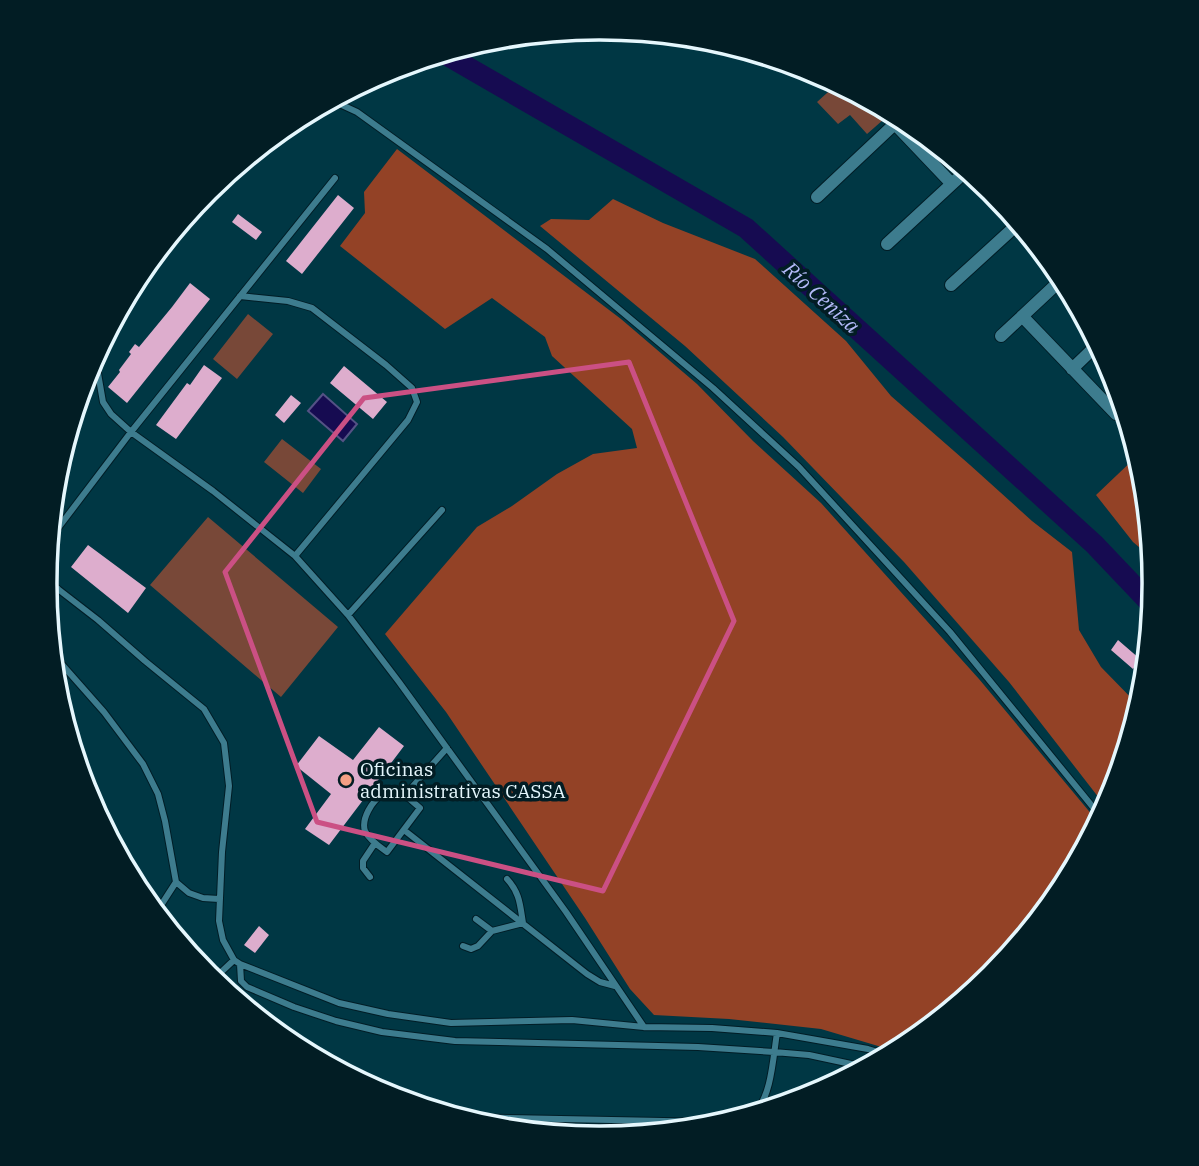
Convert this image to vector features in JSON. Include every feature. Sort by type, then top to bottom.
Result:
[{"type":"street","points":[[817,197],[892,126]]},
{"type":"street","points":[[917,143],[952,184]]},
{"type":"street","points":[[887,244],[959,177]]},
{"type":"street","points":[[951,285],[1012,230]]},
{"type":"street","points":[[1001,336],[1054,286]]},
{"type":"street","points":[[1022,316],[1072,369],[1112,406]]},
{"type":"street","points":[[1072,369],[1090,352]]},
{"type":"lane","points":[[342,105],[357,112],[547,249],[713,388],[799,467],[950,632],[1093,808]]},
{"type":"lane","points":[[60,526],[131,432],[335,178]]},
{"type":"lane","points":[[240,296],[288,301],[312,308],[412,387],[417,402],[408,419],[295,556]]},
{"type":"lane","points":[[98,376],[103,402],[111,414],[295,556],[348,615],[566,912],[644,1027]]},
{"type":"lane","points":[[348,615],[442,510]]},
{"type":"lane","points":[[58,589],[204,709],[224,743],[229,786],[222,852],[219,921],[223,940],[237,962],[241,981],[247,987],[294,1007],[382,1032],[455,1041],[698,1047],[774,1052],[809,1055],[851,1064]]},
{"type":"lane","points":[[63,665],[104,712],[143,764],[158,794],[176,882],[190,893],[203,898],[219,899]]},
{"type":"lane","points":[[405,795],[447,748]]},
{"type":"lane","points":[[394,792],[405,795],[420,807],[387,852],[365,831],[365,819],[380,796],[394,792]]},
{"type":"lane","points":[[404,830],[587,974],[600,982],[615,986]]},
{"type":"lane","points":[[370,877],[363,868],[363,860],[375,843]]},
{"type":"lane","points":[[507,878],[515,887],[520,901],[523,923]]},
{"type":"lane","points":[[162,904],[176,882]]},
{"type":"lane","points":[[476,919],[492,931]]},
{"type":"lane","points":[[463,946],[471,950],[492,931],[523,923]]},
{"type":"lane","points":[[222,972],[237,962]]},
{"type":"lane","points":[[237,962],[339,1003],[388,1014],[452,1023],[572,1020],[644,1027],[712,1028],[777,1033],[874,1051]]},
{"type":"lane","points":[[764,1100],[769,1084],[777,1033]]},
{"type":"lane","points":[[512,1118],[667,1121]]},
{"type":"highlighted area","points":[[629,362],[734,621],[603,891],[317,822],[225,572],[364,398]]},
{"type":"shaded area","points":[[829,91],[883,120],[867,134],[850,115],[838,124],[817,102]]},
{"type":"shaded area","points":[[397,149],[621,319],[697,384],[753,441],[821,503],[979,679],[1091,813],[1051,885],[1008,941],[930,1014],[881,1047],[821,1029],[729,1019],[654,1015],[630,989],[446,712],[385,634],[477,527],[557,474],[593,454],[637,448],[632,429],[552,356],[545,337],[492,298],[445,329],[340,246],[365,213],[364,192]]},
{"type":"shaded area","points":[[613,199],[663,223],[755,259],[846,341],[891,396],[1032,521],[1072,552],[1079,630],[1101,667],[1130,697],[1098,797],[1009,682],[904,562],[783,437],[685,346],[540,226],[551,219],[589,220]]},
{"type":"shaded area","points":[[248,314],[273,334],[237,379],[213,359]]},
{"type":"shaded area","points":[[323,394],[357,424],[343,441],[308,411]]},
{"type":"shaded area","points":[[282,439],[321,469],[303,493],[264,462]]},
{"type":"shaded area","points":[[1129,464],[1138,512],[1141,549],[1133,542],[1096,495]]},
{"type":"shaded area","points":[[208,517],[338,627],[281,697],[150,585]]},
{"type":"building","points":[[338,195],[354,208],[302,274],[286,261]]},
{"type":"building","points":[[238,214],[262,232],[256,240],[232,222]]},
{"type":"building","points":[[190,283],[210,299],[127,403],[108,387],[120,372],[135,344],[139,347]]},
{"type":"building","points":[[204,365],[222,378],[176,439],[156,425]]},
{"type":"building","points":[[344,366],[387,402],[373,419],[330,383]]},
{"type":"building","points":[[291,395],[301,403],[284,423],[275,415]]},
{"type":"building","points":[[88,545],[146,588],[128,613],[71,567]]},
{"type":"building","points":[[1118,640],[1138,657],[1133,669],[1111,650]]},
{"type":"building","name":"Oficinas administrativas CASSA","points":[[379,727],[404,746],[329,845],[305,829],[331,794],[296,766],[319,736],[353,760]]},
{"type":"building","points":[[259,926],[269,935],[255,953],[244,945]]},
{"type":"waterway","name":"Río Ceniza","points":[[455,60],[746,228],[1094,544],[1142,594]]},
{"type":"place","name":"Oficinas administrativas CASSA","points":[[346,780]]}]
